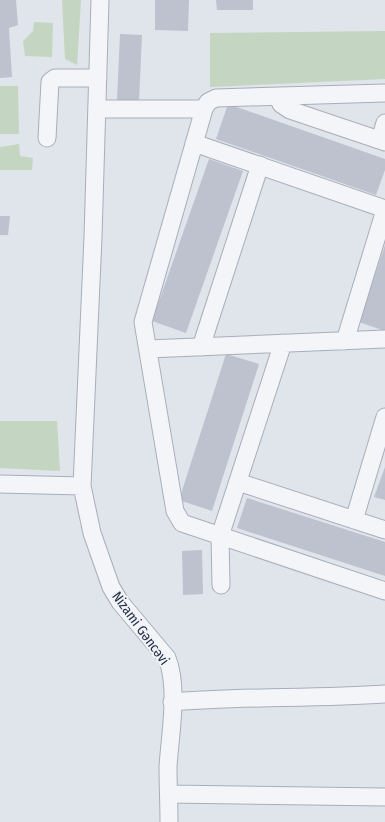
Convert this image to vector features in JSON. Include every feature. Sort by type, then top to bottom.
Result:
[{"type":"street","name":"Nizami Gəncəvi","points":[[100,0],[82,486],[92,534],[111,587],[120,602],[167,658],[171,667],[172,702],[169,822]]},
{"type":"street","points":[[47,138],[50,82],[55,78],[98,78]]},
{"type":"street","points":[[385,93],[216,98],[208,102],[204,109],[194,142],[144,315],[144,330],[174,511],[182,522],[385,591]]},
{"type":"street","points":[[278,97],[281,104],[290,110],[382,141],[385,123]]},
{"type":"street","points":[[97,109],[204,109]]},
{"type":"street","points":[[194,142],[385,209],[345,341]]},
{"type":"street","points":[[201,347],[260,166]]},
{"type":"street","points":[[148,350],[385,339]]},
{"type":"street","points":[[221,585],[220,536],[283,343]]},
{"type":"street","points":[[354,520],[385,417]]},
{"type":"street","points":[[238,482],[385,530]]},
{"type":"street","points":[[0,484],[82,486]]},
{"type":"street","points":[[172,702],[223,698],[335,698],[385,694]]},
{"type":"street","points":[[169,794],[385,796]]},
{"type":"green space","points":[[62,0],[81,0],[77,65],[65,59]]},
{"type":"green space","points":[[34,22],[53,23],[52,57],[25,56],[23,41],[33,31]]},
{"type":"green space","points":[[385,31],[385,79],[210,87],[210,33]]},
{"type":"green space","points":[[0,86],[18,86],[19,134],[0,134]]},
{"type":"green space","points":[[19,144],[20,156],[33,158],[32,170],[0,170],[0,147]]},
{"type":"green space","points":[[0,421],[57,421],[60,471],[0,468]]},
{"type":"building","points":[[0,0],[16,0],[18,25],[9,28],[12,77],[0,78]]},
{"type":"building","points":[[155,0],[189,0],[188,31],[155,30]]},
{"type":"building","points":[[216,0],[253,0],[253,10],[217,10]]},
{"type":"building","points":[[120,34],[142,35],[139,101],[117,100]]},
{"type":"building","points":[[228,104],[385,159],[385,170],[376,195],[216,139]]},
{"type":"building","points":[[209,159],[243,171],[186,333],[152,321]]},
{"type":"building","points":[[0,216],[10,216],[8,235],[0,235]]},
{"type":"building","points":[[385,245],[385,331],[359,322]]},
{"type":"building","points":[[226,354],[259,364],[212,511],[179,500]]},
{"type":"building","points":[[385,467],[385,500],[374,497]]},
{"type":"building","points":[[247,498],[385,542],[385,576],[237,528]]},
{"type":"building","points":[[202,550],[203,594],[183,595],[182,551]]}]
